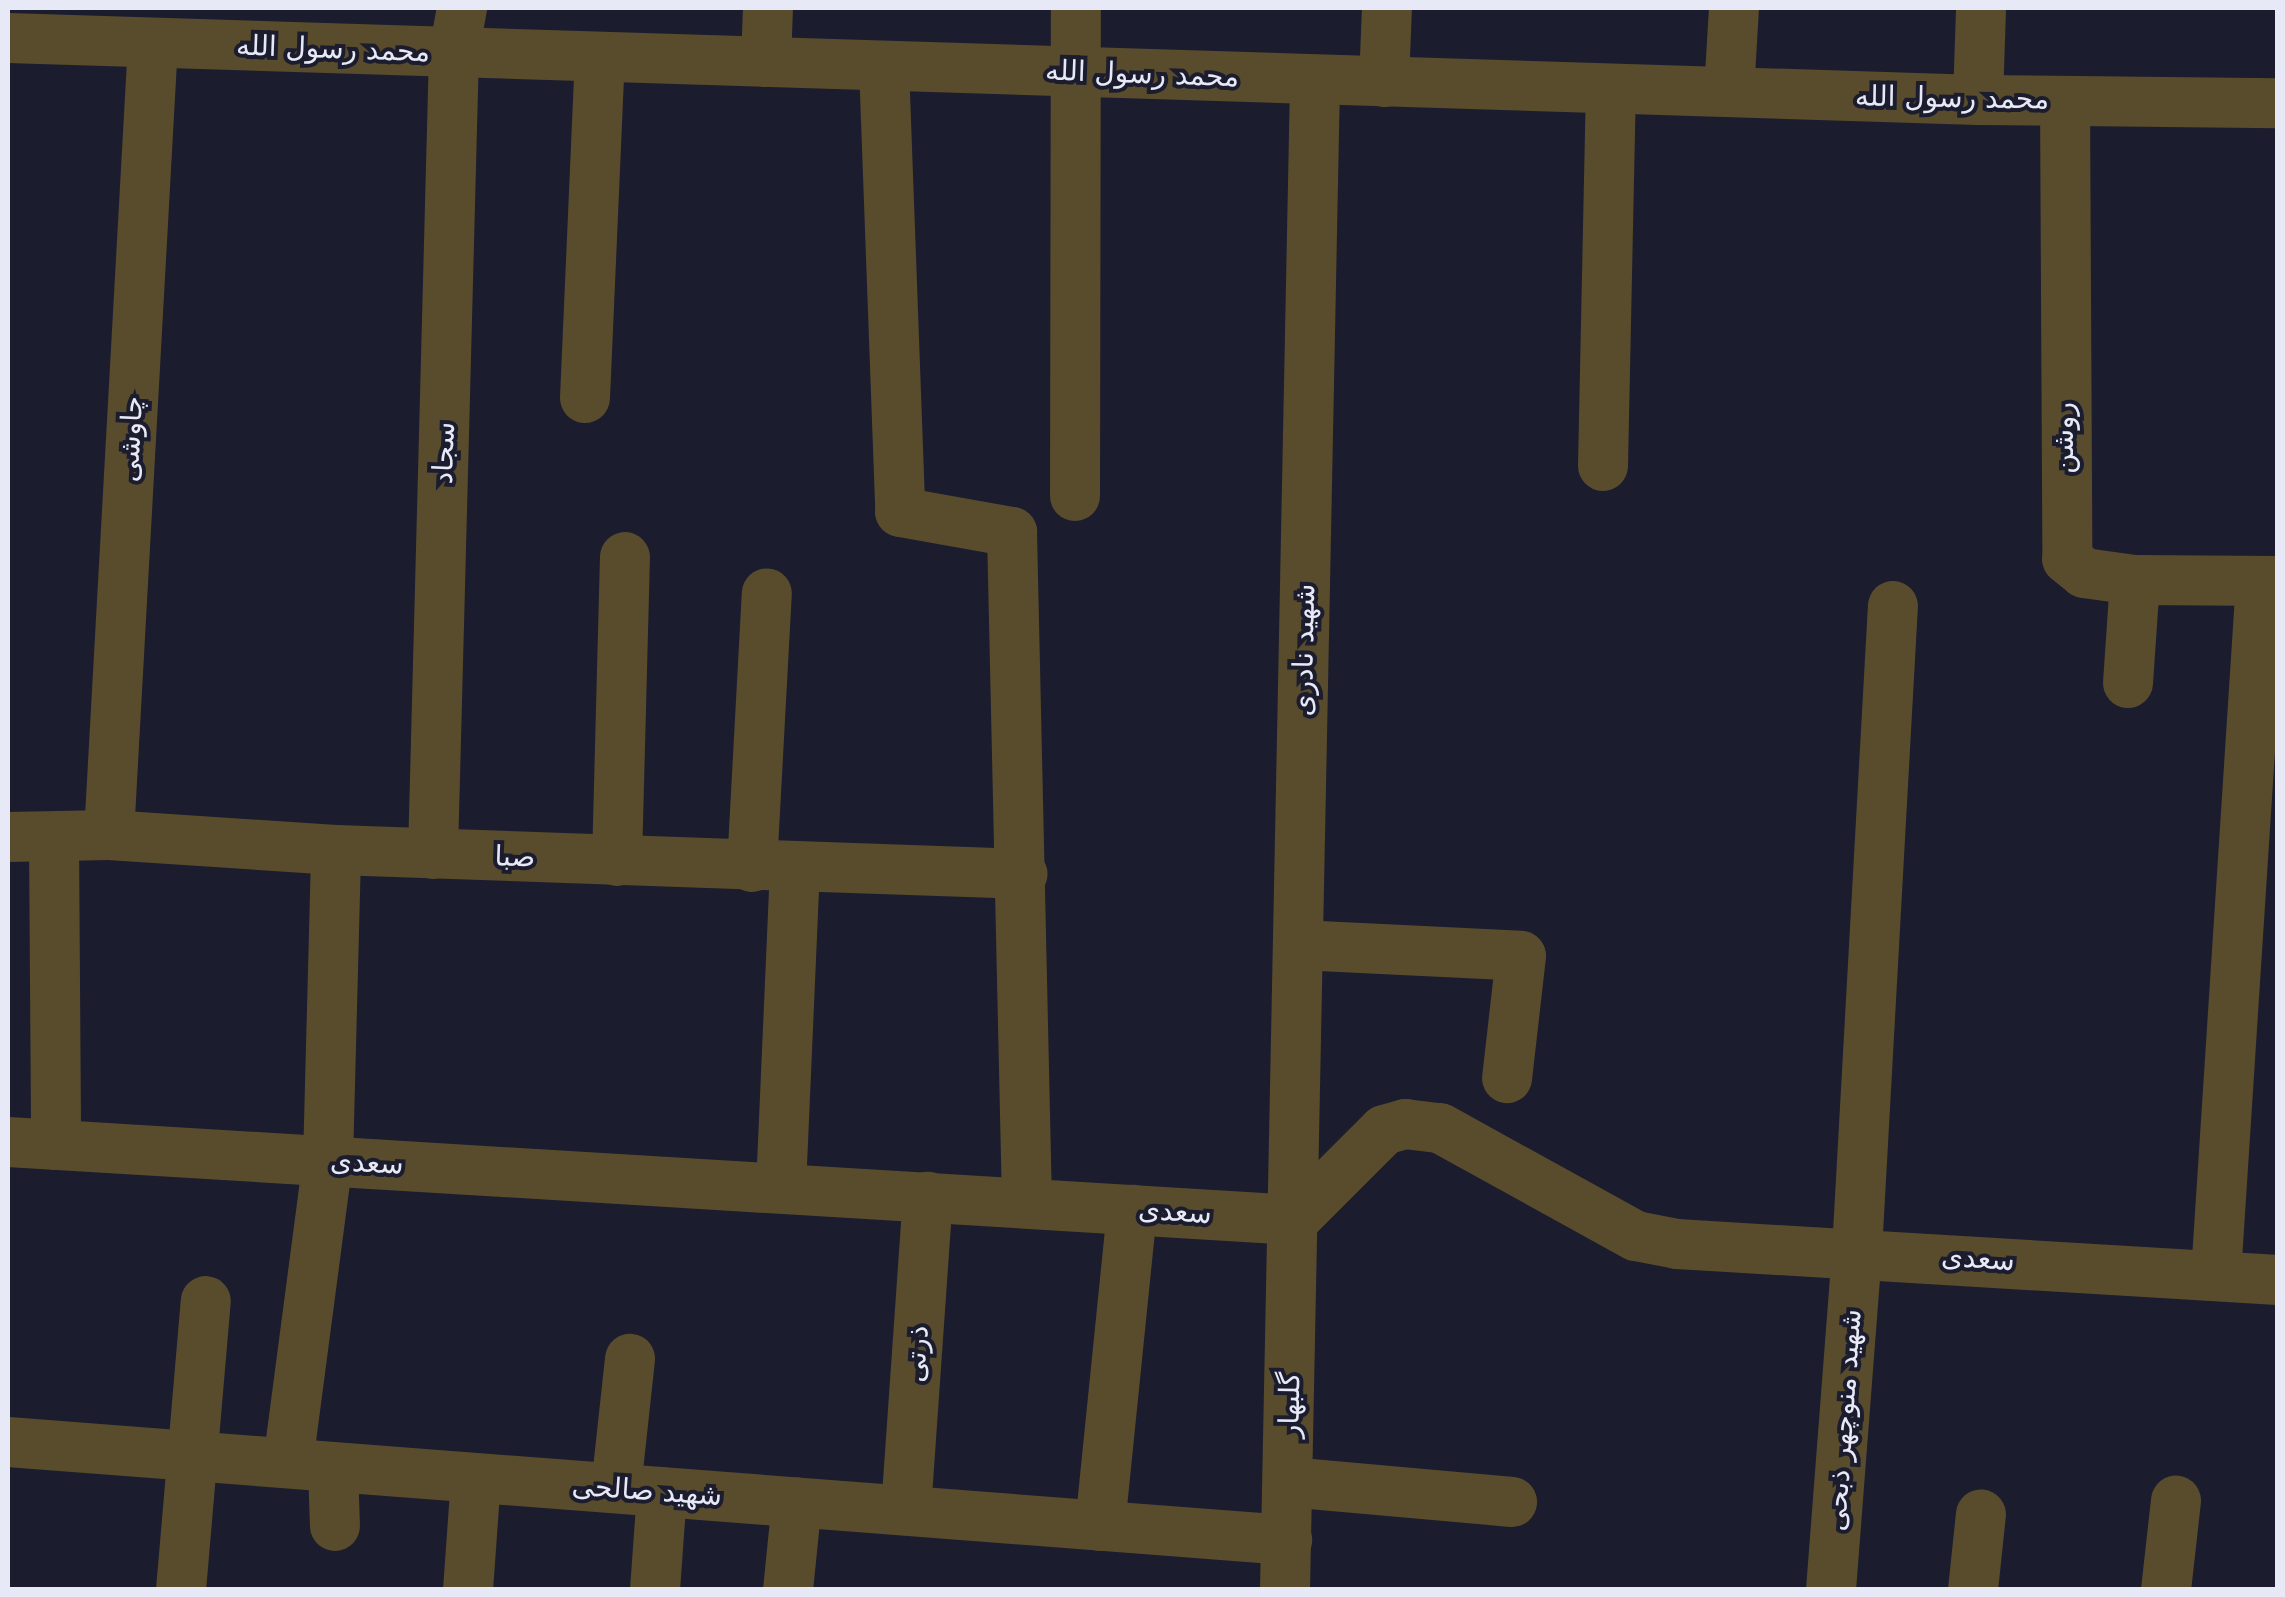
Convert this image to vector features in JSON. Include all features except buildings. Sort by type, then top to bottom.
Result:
[{"type":"street","points":[[766,62],[768,8]]},
{"type":"street","points":[[1075,496],[1072,72],[1076,8]]},
{"type":"street","points":[[1384,82],[1387,8]]},
{"type":"street","points":[[1728,92],[1734,8]]},
{"type":"street","points":[[1978,100],[1981,8]]},
{"type":"street","name":"محمد رسول الله","points":[[8,38],[126,31],[458,30],[600,56],[1978,100],[2278,103]]},
{"type":"street","name":"سجاد","points":[[433,854],[458,30]]},
{"type":"street","name":"چاوشی","points":[[110,835],[126,31]]},
{"type":"street","points":[[585,398],[600,56]]},
{"type":"street","points":[[884,66],[900,512],[1012,532],[1027,1203]]},
{"type":"street","name":"شهید نادری","points":[[1294,1220],[1315,80]]},
{"type":"street","points":[[1603,466],[1610,89]]},
{"type":"street","name":"روشن","points":[[2066,101],[2067,559],[2084,572],[2135,580],[2270,581]]},
{"type":"street","points":[[617,861],[624,557]]},
{"type":"street","points":[[2128,683],[2135,580]]},
{"type":"street","points":[[2216,1275],[2270,581]]},
{"type":"street","points":[[767,594],[782,1188]]},
{"type":"street","name":"شهید منوچهر ذبحی","points":[[1832,1590],[1858,1250],[1892,606]]},
{"type":"street","name":"صبا","points":[[31,838],[110,835],[336,850],[1022,874]]},
{"type":"street","points":[[31,838],[56,1145]]},
{"type":"street","points":[[335,1526],[310,1465],[328,1161],[336,850]]},
{"type":"street","points":[[1299,946],[1521,956],[1508,1078]]},
{"type":"street","name":"سعدی","points":[[8,1142],[1294,1220],[1384,1130],[1405,1124],[1440,1128],[1636,1236],[1677,1244],[1858,1250],[2278,1280]]},
{"type":"street","name":"ذرتی","points":[[906,1510],[928,1197]]},
{"type":"street","points":[[1100,1526],[1132,1210]]},
{"type":"street","name":"گلبهار","points":[[1286,1590],[1294,1220]]},
{"type":"street","points":[[181,1590],[206,1301]]},
{"type":"street","points":[[630,1359],[639,1490],[655,1590]]},
{"type":"street","name":"شهید صالحی","points":[[8,1442],[1286,1540]]},
{"type":"street","points":[[468,1590],[476,1478]]},
{"type":"street","points":[[1288,1482],[1512,1502]]},
{"type":"street","points":[[2166,1590],[2176,1501]]},
{"type":"street","points":[[788,1590],[797,1502]]},
{"type":"street","points":[[1973,1590],[1981,1514]]}]
